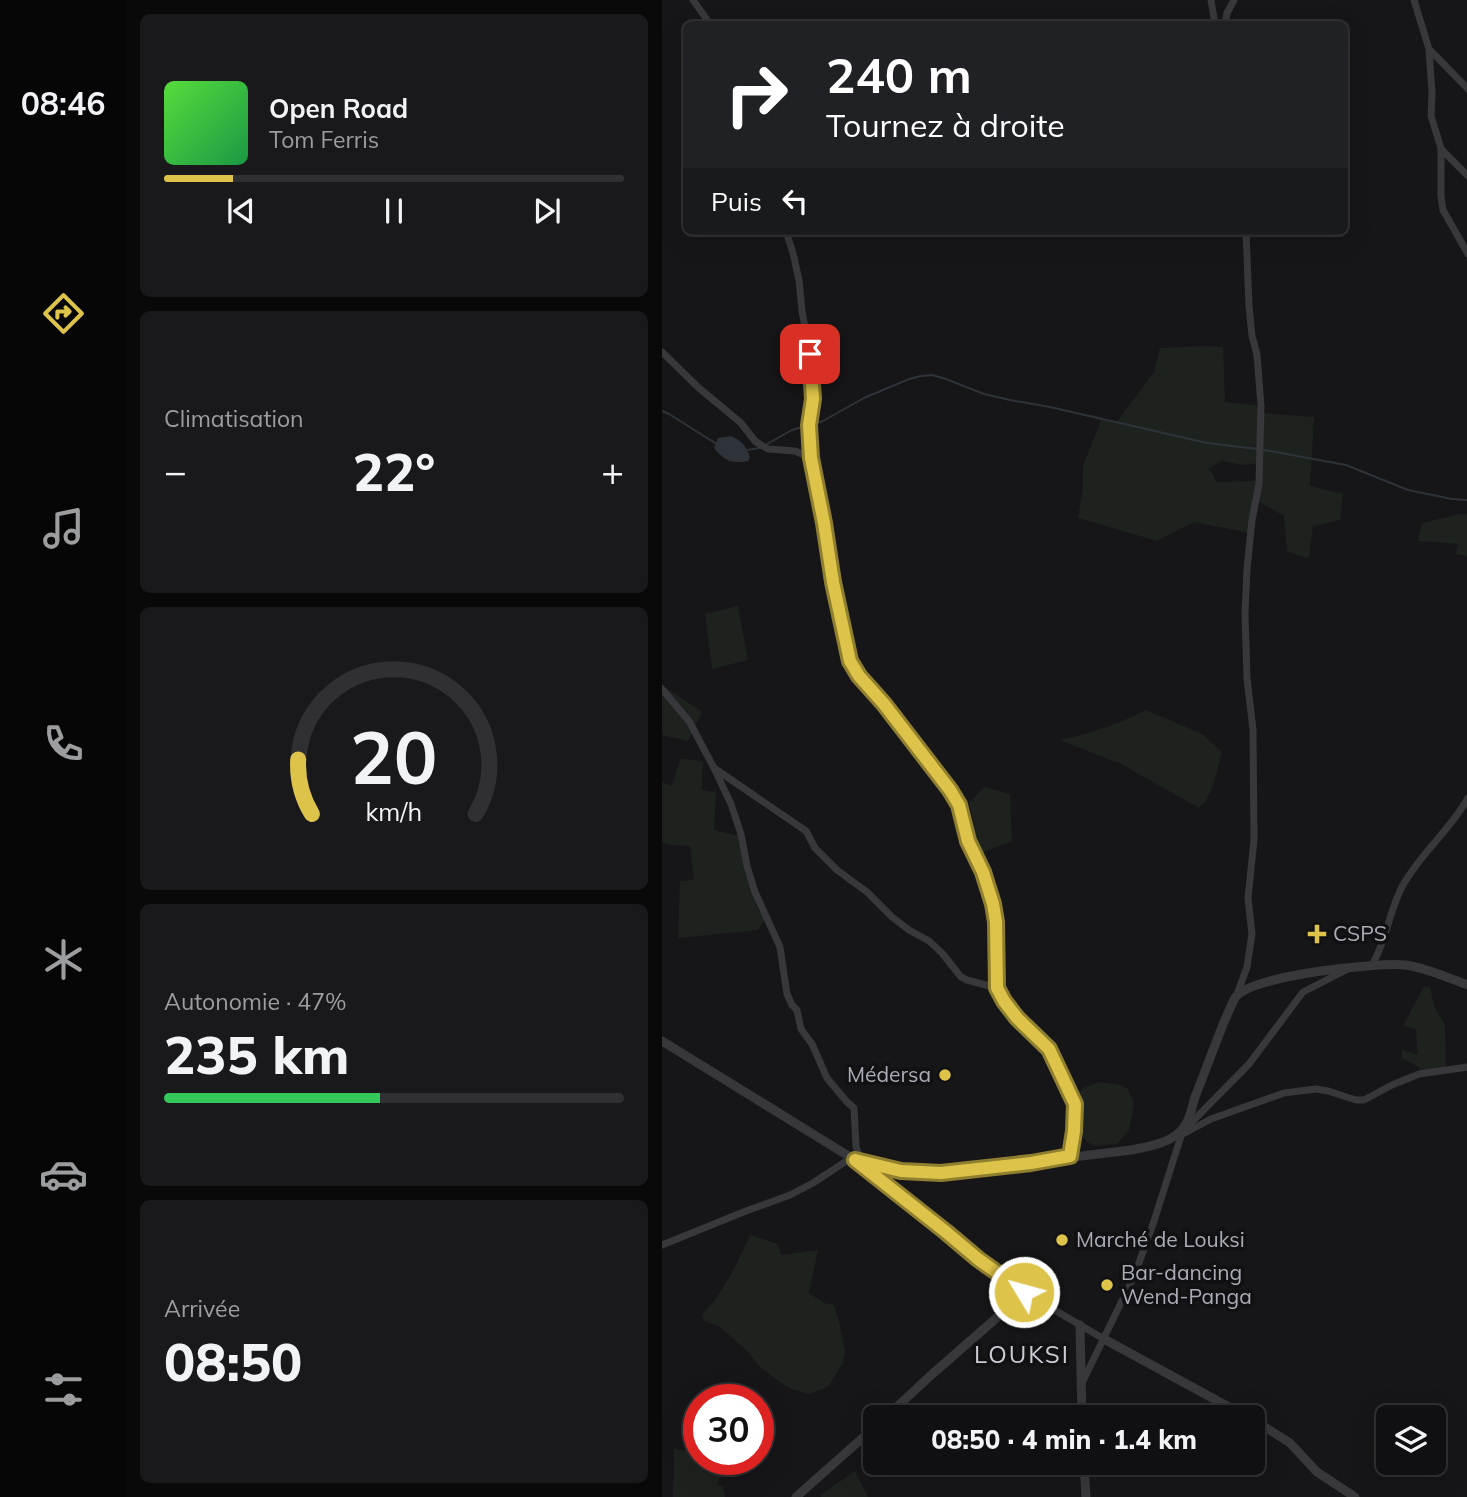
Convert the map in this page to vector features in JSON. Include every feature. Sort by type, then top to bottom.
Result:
[{"type":"street","points":[[694,0],[708,21]]},
{"type":"street","points":[[1211,0],[1214,21]]},
{"type":"street","points":[[1226,21],[1234,0]]},
{"type":"street","points":[[1414,0],[1429,49],[1431,116],[1441,148],[1443,209],[1468,254]]},
{"type":"street","points":[[1429,49],[1468,89]]},
{"type":"street","points":[[1441,148],[1468,176]]},
{"type":"street","points":[[787,235],[799,280],[801,312],[810,354],[813,399],[809,425],[811,458],[850,661],[959,805],[968,841],[983,872],[993,904],[996,922],[997,988],[1017,1018],[1049,1049],[1075,1104],[1070,1156]]},
{"type":"street","points":[[1081,1385],[1135,1273],[1183,1131],[1247,967],[1252,934],[1248,884],[1254,840],[1253,730],[1247,678],[1245,614],[1246,569],[1259,484],[1261,406],[1257,355],[1249,306],[1246,235]]},
{"type":"street","points":[[662,352],[741,424],[755,441],[768,449],[795,451],[811,458]]},
{"type":"street","points":[[662,689],[689,721],[731,804],[755,892],[780,947],[787,993],[797,1010],[801,1029],[812,1044],[827,1078],[854,1108],[856,1160]]},
{"type":"street","points":[[714,768],[806,831],[815,848],[837,870],[867,892],[892,918],[942,953],[961,977],[997,988]]},
{"type":"street","points":[[1372,965],[1378,955],[1400,890],[1468,798]]},
{"type":"street","points":[[1236,997],[1247,989],[1283,978],[1372,965],[1416,967],[1468,985]]},
{"type":"street","points":[[1183,1131],[1249,1064],[1303,992],[1354,966]]},
{"type":"street","points":[[662,1041],[856,1160],[978,1259],[1024,1292],[1225,1405]]},
{"type":"street","points":[[662,1245],[790,1195],[856,1160],[901,1171],[941,1173],[1131,1150],[1158,1144],[1211,1119],[1284,1094],[1316,1089],[1364,1100],[1419,1074],[1468,1068]]},
{"type":"street","points":[[899,1405],[1024,1292]]},
{"type":"street","points":[[1080,1325],[1082,1405]]},
{"type":"street","points":[[1265,1427],[1290,1443],[1317,1472],[1356,1497]]},
{"type":"street","points":[[796,1497],[863,1438]]},
{"type":"street","points":[[1085,1475],[1086,1497]]},
{"type":"shaded area","points":[[1223,347],[1225,402],[1261,406],[1261,413],[1314,417],[1310,486],[1343,494],[1340,520],[1313,526],[1309,558],[1287,552],[1284,516],[1256,500],[1250,533],[1194,522],[1157,541],[1078,518],[1083,489],[1083,466],[1101,420],[1116,423],[1154,372],[1160,348]],"holes":[[[1222,461],[1242,465],[1259,463],[1259,481],[1217,482],[1209,468]]]},
{"type":"shaded area","points":[[731,436],[745,447],[750,457],[748,461],[729,461],[714,448],[718,438]]},
{"type":"shaded area","points":[[1467,514],[1467,556],[1456,554],[1458,544],[1418,541],[1422,523]]},
{"type":"shaded area","points":[[738,606],[748,660],[712,669],[705,614]]},
{"type":"shaded area","points":[[662,685],[702,712],[688,741],[662,735]]},
{"type":"shaded area","points":[[1146,710],[1202,734],[1222,752],[1211,790],[1199,808],[1121,764],[1060,740],[1104,728]]},
{"type":"shaded area","points":[[681,758],[703,762],[702,790],[716,792],[714,830],[740,836],[758,910],[766,918],[758,930],[678,938],[680,881],[694,880],[690,846],[662,842],[662,782],[672,786]]},
{"type":"shaded area","points":[[984,787],[1010,794],[1012,841],[976,855],[969,834],[974,824],[969,803]]},
{"type":"shaded area","points":[[1424,986],[1430,987],[1434,1006],[1445,1025],[1446,1070],[1420,1074],[1419,1067],[1402,1058],[1402,1050],[1418,1055],[1416,1029],[1403,1026]]},
{"type":"shaded area","points":[[1099,1082],[1121,1085],[1128,1089],[1134,1103],[1129,1130],[1117,1144],[1093,1146],[1080,1134],[1078,1118],[1081,1089]]},
{"type":"shaded area","points":[[750,1235],[778,1244],[781,1255],[818,1250],[809,1293],[824,1303],[834,1305],[845,1351],[843,1363],[828,1387],[810,1394],[794,1390],[760,1367],[747,1351],[720,1327],[703,1320],[702,1314],[723,1287]]},
{"type":"shaded area","points":[[674,1449],[683,1450],[683,1475],[721,1475],[717,1485],[723,1486],[725,1497],[673,1497]]},
{"type":"shaded area","points":[[855,1471],[868,1497],[821,1497],[820,1495]]},
{"type":"waterway","points":[[811,425],[909,379],[932,375],[984,394],[1010,400],[1207,443],[1258,449]]},
{"type":"waterway","points":[[662,411],[715,443]]},
{"type":"waterway","points":[[767,444],[792,430],[806,426]]},
{"type":"waterway","points":[[747,450],[759,448]]},
{"type":"waterway","points":[[1264,450],[1346,465],[1408,490],[1468,500]]},
{"type":"place","name":"CSPS","points":[[1317,934]]},
{"type":"place","name":"Médersa","points":[[945,1075]]},
{"type":"place","name":"Marché de Louksi","points":[[1062,1240]]},
{"type":"place","name":"Bar-dancing Wend-Panga","points":[[1107,1285]]},
{"type":"district","name":"LOUKSI","points":[[1022,1355]]},
{"type":"route","points":[[810,354],[813,399],[809,425],[811,458],[850,661],[959,805],[968,841],[983,872],[993,904],[996,922],[997,988],[1017,1018],[1049,1049],[1075,1104],[1070,1156],[941,1173],[901,1171],[855,1160],[978,1259],[1024,1292]]}]
